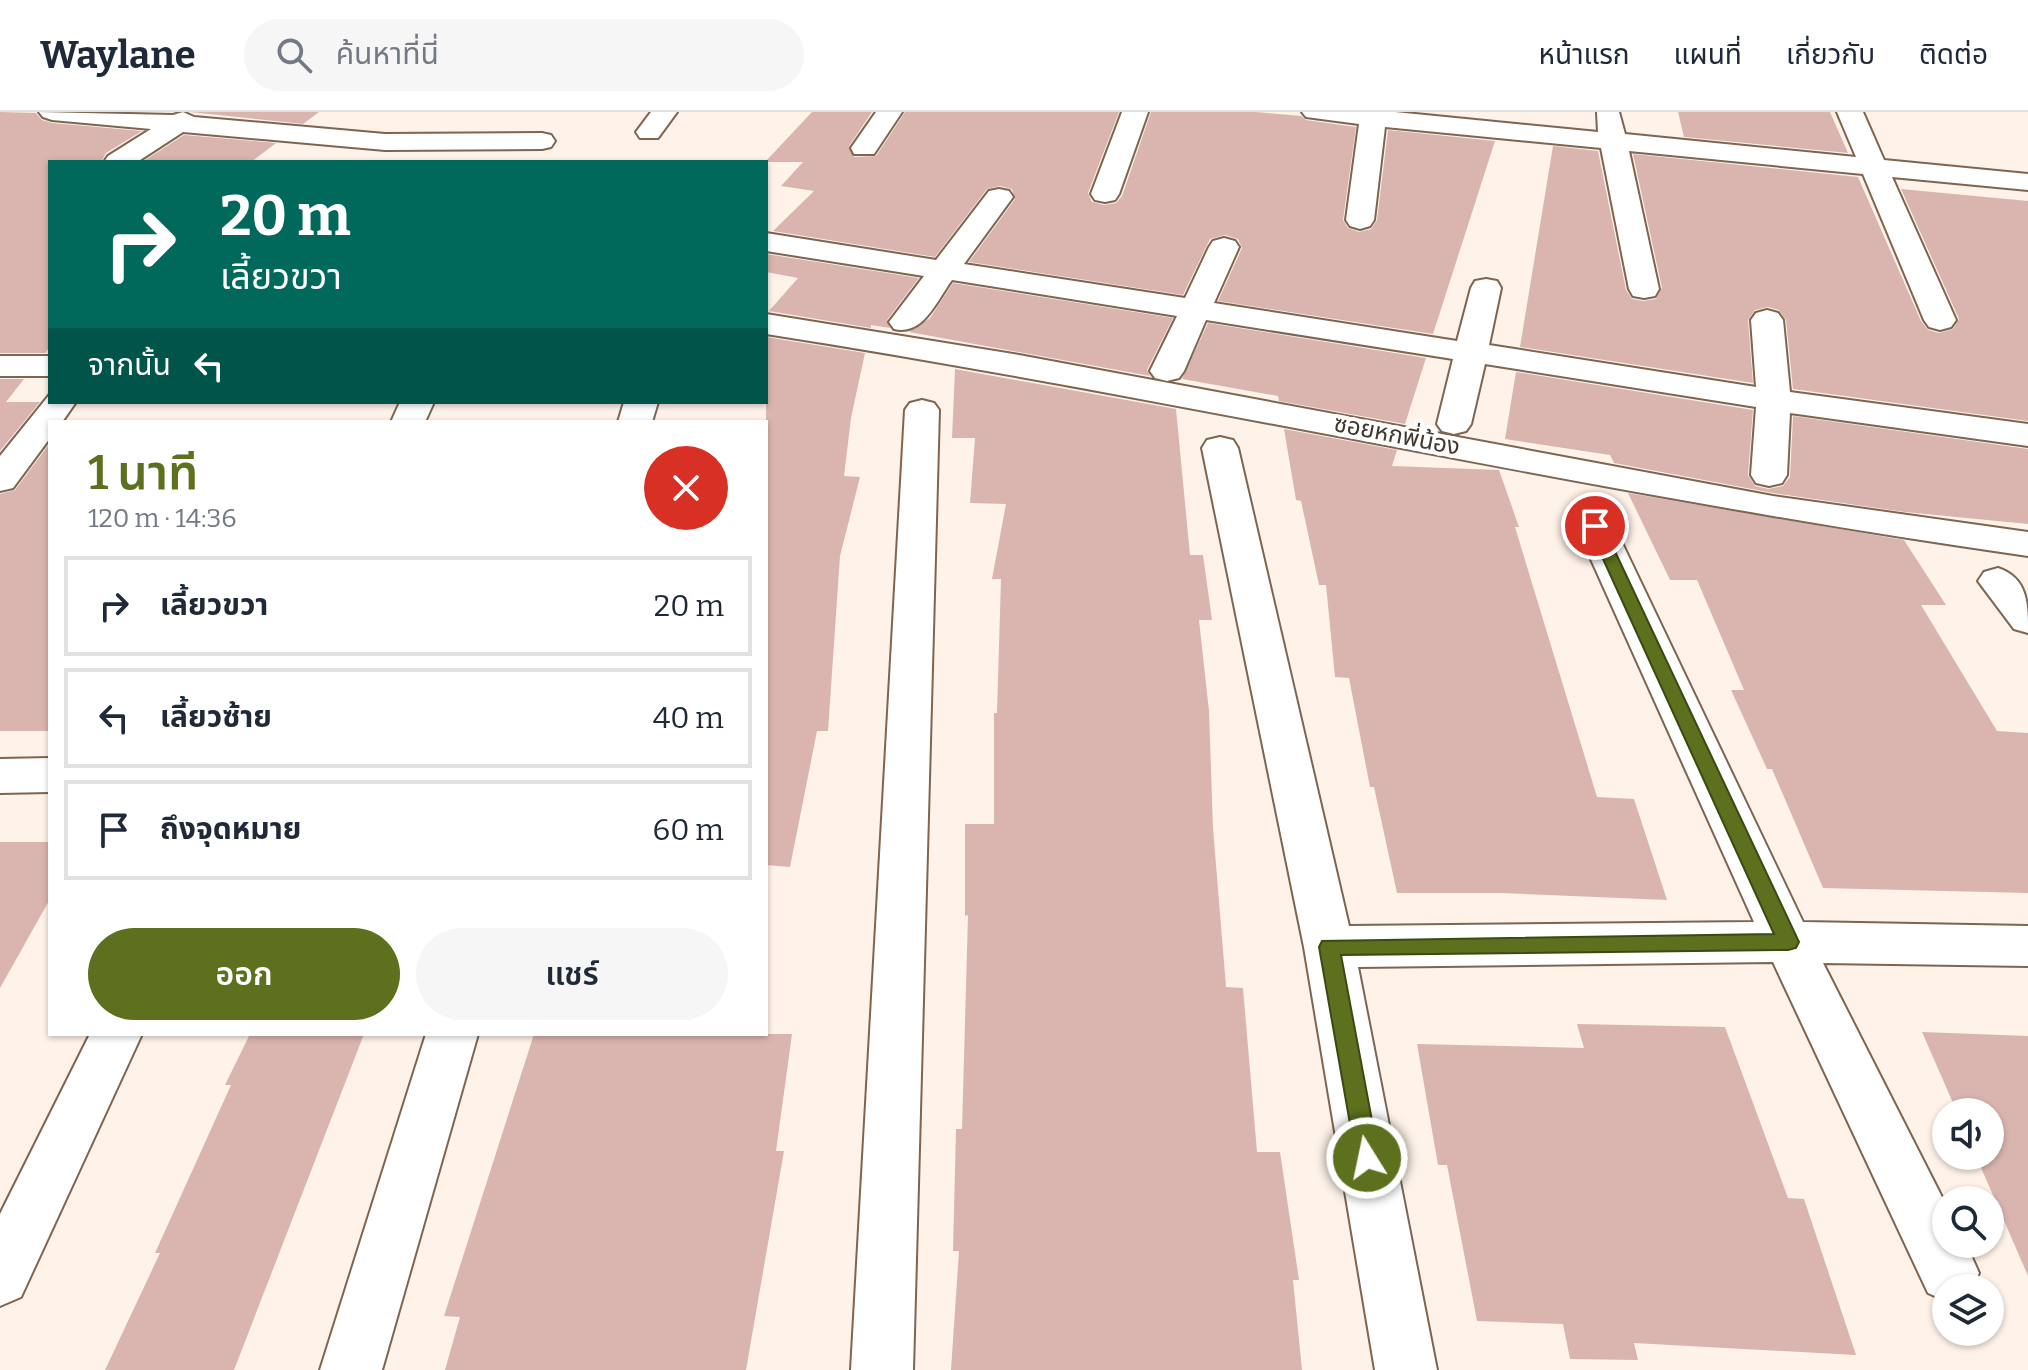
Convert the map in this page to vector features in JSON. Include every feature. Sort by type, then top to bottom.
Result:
[{"type":"street","points":[[52,112],[185,118],[385,142],[537,151],[556,112]]},
{"type":"street","points":[[362,160],[422,112]]},
{"type":"street","points":[[864,148],[889,112]]},
{"type":"street","points":[[1105,194],[1135,112]]},
{"type":"street","points":[[1315,112],[1374,115],[2028,182]]},
{"type":"street","points":[[1608,112],[1644,289]]},
{"type":"street","points":[[1850,112],[1940,320]]},
{"type":"street","points":[[1360,220],[1374,115]]},
{"type":"street","points":[[121,160],[185,118]]},
{"type":"street","points":[[905,322],[999,197]]},
{"type":"street","points":[[768,242],[1774,400],[2028,435]]},
{"type":"street","points":[[1167,371],[1224,247]]},
{"type":"street","points":[[1454,424],[1486,288]]},
{"type":"street","points":[[1767,320],[1774,400],[1769,475]]},
{"type":"street","name":"ซอยหกพี่น้อง","points":[[768,324],[897,343],[1126,384],[1762,505],[2028,544]]},
{"type":"street","points":[[0,366],[48,366]]},
{"type":"street","points":[[0,480],[57,404]]},
{"type":"street","points":[[882,1370],[922,410]]},
{"type":"street","points":[[1220,448],[1329,947],[1406,1370]]},
{"type":"street","points":[[1595,526],[1788,942],[1949,1273]]},
{"type":"street","points":[[1998,581],[2028,620]]},
{"type":"street","points":[[0,776],[48,775]]},
{"type":"street","points":[[1329,947],[1788,942],[2028,946]]},
{"type":"street","points":[[0,1277],[115,1036]]},
{"type":"street","points":[[351,1370],[451,1036]]},
{"type":"building","points":[[0,112],[36,113],[42,120],[52,123],[142,131],[106,153],[102,160],[48,160],[48,349],[45,353],[0,353]]},
{"type":"building","points":[[190,112],[319,112],[303,124]]},
{"type":"building","points":[[812,112],[872,112],[849,146],[854,157],[876,156],[905,112],[1119,112],[1088,193],[1092,202],[1104,205],[1116,203],[1122,196],[1151,112],[1256,112],[1301,116],[1306,120],[1356,127],[1343,220],[1348,228],[1359,232],[1371,229],[1377,220],[1388,130],[1495,141],[1433,334],[1218,301],[1242,248],[1238,239],[1225,235],[1210,239],[1183,295],[969,262],[1015,199],[1012,189],[1000,186],[987,189],[935,257],[773,231],[814,191],[781,186],[803,162],[767,160]]},
{"type":"building","points":[[1678,112],[1830,112],[1848,153],[1684,137]]},
{"type":"building","points":[[184,135],[276,143],[254,160],[145,160]]},
{"type":"building","points":[[1553,146],[1598,151],[1626,290],[1632,299],[1643,301],[1656,299],[1662,288],[1633,154],[1858,177],[1921,321],[1928,330],[1939,333],[1953,329],[1959,319],[1901,189],[2028,201],[2028,421],[1793,389],[1786,320],[1779,310],[1768,307],[1755,310],[1748,320],[1753,383],[1520,347]]},
{"type":"building","points":[[768,254],[919,278],[887,320],[890,328],[871,325],[871,328],[769,311],[798,278],[768,272]]},
{"type":"building","points":[[953,283],[1173,318],[1147,370],[1150,376],[909,332],[930,318]]},
{"type":"building","points":[[1208,323],[1426,358],[1405,424],[1182,379]]},
{"type":"building","points":[[768,337],[865,353],[851,418],[844,476],[860,477],[840,556],[828,731],[817,731],[790,867],[768,865]]},
{"type":"building","points":[[955,369],[1176,409],[1190,555],[1203,555],[1212,620],[1199,620],[1209,711],[1213,828],[1226,987],[1243,988],[1257,1152],[1280,1152],[1299,1280],[1293,1280],[1302,1370],[951,1370],[959,1251],[953,1251],[956,1129],[962,1129],[968,915],[965,916],[965,824],[994,824],[994,713],[997,713],[1001,579],[992,579],[1006,504],[970,503],[975,438],[952,438]]},
{"type":"building","points":[[1516,372],[1753,410],[1748,475],[1755,486],[1768,489],[1783,486],[1790,477],[1793,416],[2028,449],[2028,524],[1905,512],[1773,493],[1614,463],[1610,455],[1505,439]]},
{"type":"building","points":[[0,379],[24,379],[6,402],[40,402],[0,451]]},
{"type":"building","points":[[1284,429],[1397,450],[1392,466],[1499,470],[1519,527],[1515,527],[1597,797],[1634,799],[1667,900],[1502,893],[1397,893],[1374,787],[1370,787],[1349,678],[1335,677],[1326,585],[1319,585],[1301,501],[1296,500]]},
{"type":"building","points":[[48,446],[48,731],[0,731],[0,494],[15,490]]},
{"type":"building","points":[[1628,493],[1904,540],[1946,605],[1921,605],[1997,731],[2028,733],[2028,893],[1823,888],[1772,769],[1767,769],[1731,690],[1744,690],[1697,580],[1670,580]]},
{"type":"building","points":[[0,842],[48,842],[48,903],[0,988]]},
{"type":"building","points":[[1577,1024],[1725,1027],[1788,1198],[1804,1199],[1856,1355],[1634,1343],[1638,1360],[1570,1359],[1563,1324],[1477,1321],[1447,1165],[1438,1165],[1417,1044],[1584,1048]]},
{"type":"building","points":[[1922,1032],[2028,1036],[2028,1276],[2004,1221],[2004,1186],[1989,1186],[1982,1170],[2004,1170],[2004,1098],[1951,1098]]},
{"type":"building","points":[[792,1034],[776,1151],[784,1151],[746,1370],[445,1370],[460,1317],[444,1316],[533,1036]]},
{"type":"building","points":[[249,1036],[363,1036],[234,1370],[105,1370],[160,1253],[155,1253],[231,1085],[225,1085]]},
{"type":"route","points":[[1367,1158],[1329,947],[1788,942],[1595,526]]}]
